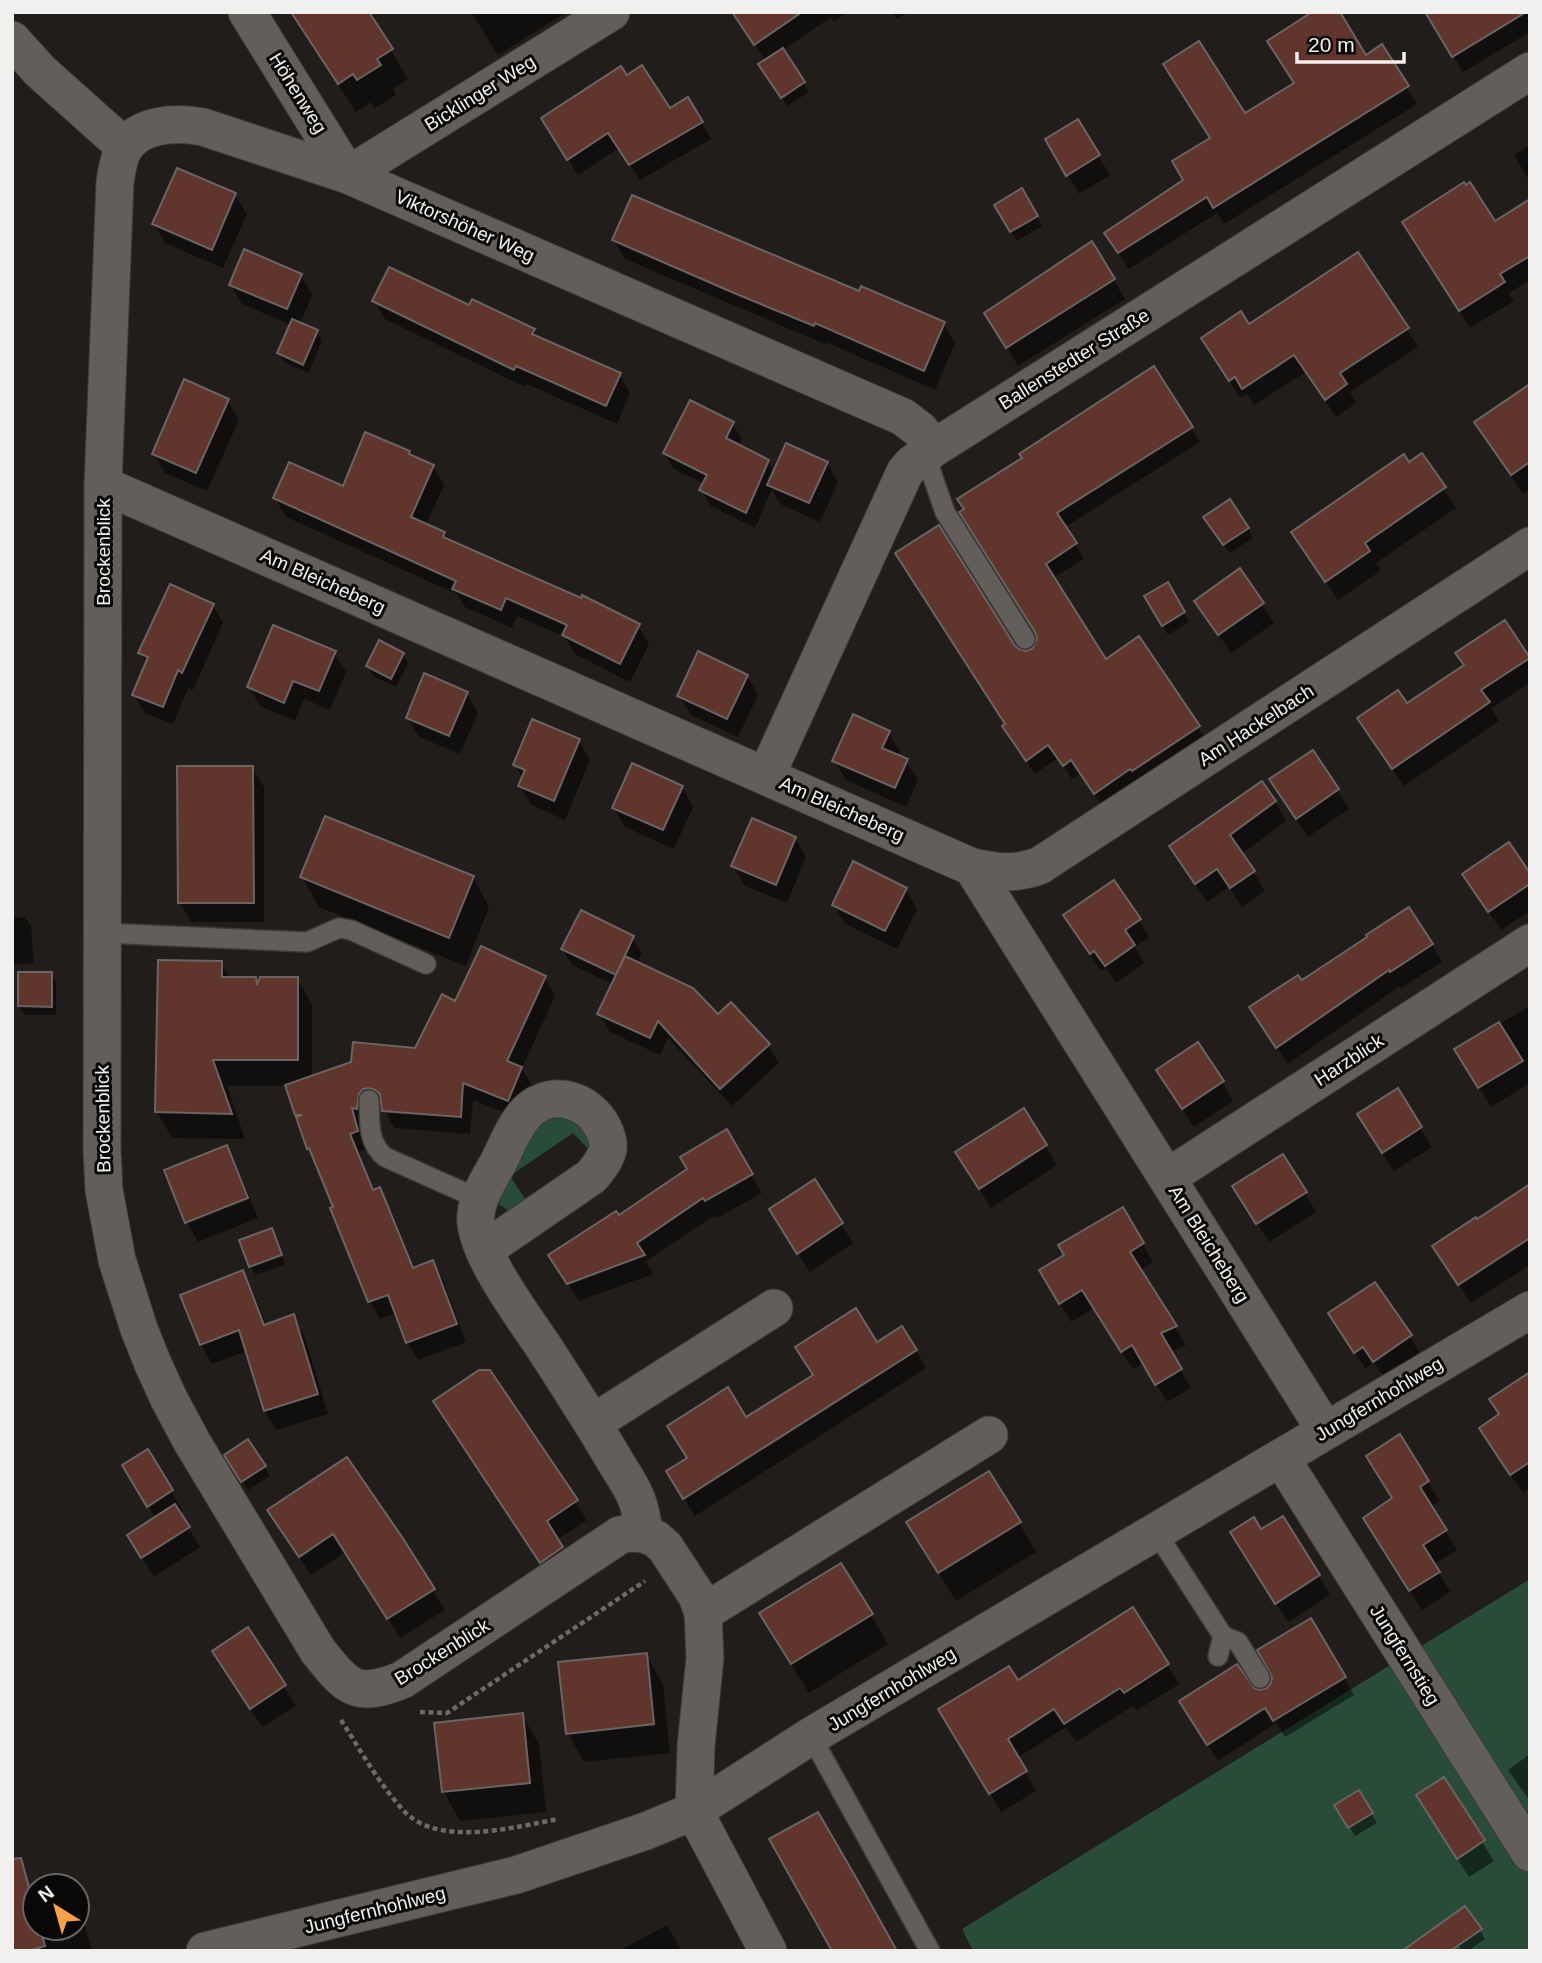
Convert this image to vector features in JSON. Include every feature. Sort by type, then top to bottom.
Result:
[{"type":"street","name":"Höhenweg","points":[[247,12],[348,175]]},
{"type":"street","name":"Bicklinger Weg","points":[[348,175],[611,12]]},
{"type":"street","points":[[12,40],[40,71],[125,148]]},
{"type":"street","name":"Ballenstedter Straße","points":[[766,776],[905,472],[912,464],[1530,71]]},
{"type":"street","name":"Viktorshöher Weg","points":[[125,148],[137,136],[155,127],[192,125],[348,175],[902,417],[920,430],[934,448]]},
{"type":"street","name":"Brockenblick","points":[[125,148],[118,164],[115,182],[103,485],[102,1150],[104,1190],[110,1225],[128,1294],[159,1376],[192,1442],[318,1651],[337,1675],[357,1688],[372,1690],[402,1681],[620,1535],[631,1532],[645,1534]]},
{"type":"street","name":"Am Bleicheberg","points":[[103,485],[972,867],[1325,1430]]},
{"type":"street","name":"Am Hackelbach","points":[[972,867],[1002,873],[1039,866],[1530,546]]},
{"type":"street","name":"Harzblick","points":[[1168,1177],[1530,943]]},
{"type":"street","points":[[484,1250],[592,1176],[604,1159],[608,1147],[606,1136],[598,1121],[584,1107],[565,1098],[543,1102],[527,1112],[479,1199],[475,1223],[484,1250],[501,1283],[593,1423],[636,1499],[645,1534],[665,1547],[697,1596],[703,1614],[705,1658],[696,1746],[694,1811],[768,1951]]},
{"type":"street","points":[[593,1423],[774,1308]]},
{"type":"street","name":"Jungfernhohlweg","points":[[205,1951],[516,1875],[646,1831],[694,1811],[811,1736],[1530,1310]]},
{"type":"street","points":[[703,1614],[989,1435]]},
{"type":"street","name":"Jungfernstieg","points":[[1281,1458],[1530,1853]]},
{"type":"lane","points":[[934,448],[930,469],[945,512],[1026,639]]},
{"type":"lane","points":[[103,933],[307,942],[339,928],[351,930],[426,964]]},
{"type":"lane","points":[[369,1100],[370,1135],[380,1153],[479,1199]]},
{"type":"lane","points":[[1156,1532],[1223,1636],[1238,1642],[1260,1678]]},
{"type":"lane","points":[[1218,1656],[1223,1636]]},
{"type":"lane","points":[[811,1736],[930,1951]]},
{"type":"path","points":[[408,1712],[447,1713],[674,1561]]},
{"type":"path","points":[[336,1713],[386,1788],[408,1815],[432,1828],[459,1832],[498,1831],[564,1818]]},
{"type":"green space","points":[[553,1114],[584,1123],[594,1155],[573,1133],[510,1176],[528,1203],[512,1213],[494,1201],[533,1126]]},
{"type":"green space","points":[[1530,1579],[1530,1951],[973,1951],[962,1929]]},
{"type":"building","points":[[291,12],[369,12],[393,49],[377,59],[381,65],[357,80],[353,74],[338,84]]},
{"type":"building","points":[[732,12],[802,12],[754,45]]},
{"type":"building","points":[[1312,12],[1340,12],[1366,55],[1382,44],[1409,86],[1213,208],[1207,197],[1118,253],[1104,233],[1183,180],[1172,161],[1210,138],[1163,64],[1199,41],[1245,113],[1294,83],[1267,41]]},
{"type":"building","points":[[1425,12],[1526,12],[1452,57]]},
{"type":"building","points":[[783,48],[805,82],[781,98],[758,64]]},
{"type":"building","points":[[642,65],[670,108],[688,97],[703,122],[629,165],[608,133],[567,160],[541,118],[621,66],[627,75]]},
{"type":"building","points":[[1078,119],[1100,155],[1066,176],[1045,139]]},
{"type":"building","points":[[177,168],[236,193],[212,250],[152,224]]},
{"type":"building","points":[[1464,182],[1466,185],[1470,182],[1495,221],[1530,199],[1530,256],[1500,274],[1505,282],[1459,311],[1402,222]]},
{"type":"building","points":[[1022,188],[1038,216],[1010,232],[994,205]]},
{"type":"building","points":[[632,195],[859,291],[861,286],[945,322],[924,371],[612,240]]},
{"type":"building","points":[[1092,241],[1115,279],[1006,348],[984,313]]},
{"type":"building","points":[[244,249],[302,274],[287,309],[229,285]]},
{"type":"building","points":[[1358,252],[1409,328],[1340,373],[1347,384],[1325,400],[1294,355],[1242,389],[1235,377],[1229,381],[1201,338],[1241,311],[1249,324]]},
{"type":"building","points":[[389,267],[469,305],[472,299],[535,329],[532,334],[621,373],[606,406],[516,366],[514,370],[372,301]]},
{"type":"building","points":[[292,319],[318,330],[303,365],[277,353]]},
{"type":"building","points":[[1154,366],[1193,427],[1057,513],[1077,543],[1046,564],[1106,659],[1139,636],[1200,726],[1094,794],[1071,760],[1063,766],[1048,745],[1026,761],[895,553],[939,525],[1015,646],[1025,651],[1032,649],[1037,639],[1035,632],[959,512],[964,509],[957,499],[1022,458],[1019,454]]},
{"type":"building","points":[[184,379],[229,399],[196,473],[152,454]]},
{"type":"building","points":[[1530,384],[1530,462],[1511,475],[1474,422]]},
{"type":"building","points":[[690,400],[734,422],[726,438],[769,460],[746,513],[699,490],[707,475],[663,453]]},
{"type":"building","points":[[365,432],[410,451],[409,454],[434,465],[411,517],[445,532],[443,537],[581,598],[582,595],[640,624],[620,664],[562,635],[567,625],[506,598],[501,610],[452,589],[456,581],[273,498],[289,462],[343,486]]},
{"type":"building","points":[[786,443],[828,462],[809,503],[767,485]]},
{"type":"building","points":[[1422,453],[1446,487],[1365,543],[1370,551],[1325,582],[1291,532],[1404,454],[1409,462]]},
{"type":"building","points":[[1230,499],[1249,528],[1223,545],[1203,517]]},
{"type":"building","points":[[1240,568],[1264,603],[1218,635],[1194,601]]},
{"type":"building","points":[[1168,582],[1185,612],[1162,626],[1144,596]]},
{"type":"building","points":[[170,584],[214,604],[182,673],[178,670],[163,707],[132,695],[148,657],[138,653]]},
{"type":"building","points":[[1505,620],[1530,658],[1481,690],[1490,702],[1392,769],[1357,718],[1398,690],[1407,703],[1464,665],[1455,653]]},
{"type":"building","points":[[273,625],[336,651],[319,691],[293,681],[284,703],[247,687]]},
{"type":"building","points":[[379,640],[404,653],[391,679],[366,666]]},
{"type":"building","points":[[698,651],[748,675],[727,719],[677,696]]},
{"type":"building","points":[[424,673],[468,692],[449,736],[406,718]]},
{"type":"building","points":[[853,714],[890,731],[882,748],[908,759],[895,788],[832,761]]},
{"type":"building","points":[[532,719],[580,739],[554,801],[518,786],[525,770],[513,765]]},
{"type":"building","points":[[1313,750],[1339,789],[1296,819],[1269,779]]},
{"type":"building","points":[[632,763],[683,786],[663,830],[612,808]]},
{"type":"building","points":[[177,766],[253,766],[254,903],[178,903]]},
{"type":"building","points":[[1262,781],[1276,801],[1230,835],[1255,871],[1230,888],[1217,869],[1195,884],[1169,846]]},
{"type":"building","points":[[325,816],[474,876],[449,938],[300,877]]},
{"type":"building","points":[[752,818],[796,837],[776,885],[731,866]]},
{"type":"building","points":[[1509,842],[1530,873],[1530,884],[1488,912],[1462,874]]},
{"type":"building","points":[[853,861],[907,888],[885,931],[832,905]]},
{"type":"building","points":[[1114,880],[1141,919],[1125,930],[1135,945],[1105,966],[1094,951],[1090,954],[1063,915]]},
{"type":"building","points":[[1409,907],[1433,944],[1390,972],[1389,970],[1276,1048],[1249,1007],[1298,975],[1302,980]]},
{"type":"building","points":[[581,910],[634,936],[616,975],[561,949]]},
{"type":"building","points":[[481,946],[546,976],[507,1061],[522,1067],[508,1101],[463,1083],[461,1117],[382,1111],[380,1094],[369,1088],[363,1089],[359,1094],[357,1109],[352,1108],[358,1131],[350,1134],[373,1190],[380,1187],[413,1268],[433,1260],[457,1324],[406,1343],[388,1295],[368,1302],[330,1208],[333,1207],[309,1148],[307,1149],[296,1117],[302,1115],[295,1115],[285,1085],[351,1062],[353,1042],[415,1048],[442,994],[455,1001]]},
{"type":"building","points":[[625,956],[693,988],[718,1014],[731,1002],[770,1044],[720,1089],[658,1021],[650,1038],[597,1014]]},
{"type":"building","points":[[158,960],[222,961],[222,977],[256,977],[257,985],[260,977],[298,977],[298,1060],[213,1060],[232,1114],[155,1112]]},
{"type":"building","points":[[18,972],[52,972],[52,1007],[18,1006]]},
{"type":"building","points":[[1499,1022],[1523,1061],[1478,1088],[1454,1049]]},
{"type":"building","points":[[1198,1042],[1224,1081],[1182,1109],[1156,1070]]},
{"type":"building","points":[[1398,1088],[1422,1127],[1382,1153],[1357,1114]]},
{"type":"building","points":[[1024,1108],[1047,1145],[979,1189],[955,1152]]},
{"type":"building","points":[[727,1129],[753,1174],[705,1201],[703,1198],[637,1243],[645,1255],[567,1284],[548,1255],[616,1211],[619,1215],[687,1169],[680,1157]]},
{"type":"building","points":[[227,1145],[248,1198],[185,1223],[164,1170]]},
{"type":"building","points":[[1283,1154],[1307,1192],[1256,1224],[1232,1186]]},
{"type":"building","points":[[815,1179],[843,1223],[797,1254],[769,1209]]},
{"type":"building","points":[[1530,1184],[1530,1238],[1458,1285],[1432,1246]]},
{"type":"building","points":[[1123,1207],[1144,1243],[1130,1252],[1177,1326],[1161,1333],[1182,1369],[1155,1385],[1132,1345],[1121,1352],[1082,1290],[1059,1304],[1039,1270],[1064,1255],[1058,1245]]},
{"type":"building","points":[[272,1228],[282,1255],[249,1267],[239,1240]]},
{"type":"building","points":[[243,1270],[264,1325],[294,1314],[318,1394],[264,1411],[239,1330],[200,1345],[180,1295]]},
{"type":"building","points":[[1375,1282],[1412,1335],[1373,1362],[1363,1347],[1354,1353],[1328,1313]]},
{"type":"building","points":[[856,1308],[877,1342],[902,1326],[917,1350],[683,1499],[666,1471],[687,1458],[667,1426],[728,1387],[746,1417],[813,1375],[795,1347]]},
{"type":"building","points":[[479,1370],[490,1370],[578,1500],[547,1521],[563,1547],[540,1563],[433,1401]]},
{"type":"building","points":[[1530,1372],[1530,1462],[1510,1475],[1479,1428],[1499,1414],[1489,1399]]},
{"type":"building","points":[[1400,1434],[1429,1481],[1420,1487],[1447,1530],[1423,1545],[1440,1572],[1409,1591],[1363,1518],[1392,1498],[1366,1456]]},
{"type":"building","points":[[248,1439],[266,1466],[241,1482],[224,1455]]},
{"type":"building","points":[[148,1449],[173,1490],[147,1507],[122,1465]]},
{"type":"building","points":[[347,1457],[435,1589],[387,1619],[333,1534],[299,1557],[267,1510]]},
{"type":"building","points":[[989,1471],[1021,1522],[938,1573],[906,1522]]},
{"type":"building","points":[[175,1504],[190,1527],[141,1558],[127,1535]]},
{"type":"building","points":[[1283,1516],[1320,1575],[1275,1604],[1230,1532],[1254,1517],[1261,1529]]},
{"type":"building","points":[[841,1563],[873,1614],[791,1664],[759,1613]]},
{"type":"building","points":[[1133,1607],[1169,1664],[1124,1693],[1120,1688],[1064,1724],[1054,1709],[1008,1739],[1027,1771],[989,1794],[938,1709],[1009,1666],[1018,1680]]},
{"type":"building","points":[[1311,1618],[1346,1677],[1273,1721],[1265,1708],[1207,1745],[1179,1701],[1237,1664],[1254,1688],[1267,1688],[1272,1677],[1257,1650]]},
{"type":"building","points":[[248,1627],[286,1685],[250,1709],[212,1651]]},
{"type":"building","points":[[647,1653],[654,1724],[566,1734],[558,1662]]},
{"type":"building","points":[[523,1713],[530,1783],[442,1792],[434,1723]]},
{"type":"building","points":[[1444,1777],[1485,1840],[1457,1859],[1416,1795]]},
{"type":"building","points":[[1359,1790],[1373,1813],[1348,1828],[1334,1805]]},
{"type":"building","points":[[818,1812],[897,1951],[832,1951],[769,1839]]},
{"type":"building","points":[[21,1858],[25,1872],[21,1872],[21,1942],[44,1942],[45,1946],[28,1951],[12,1951],[12,1859]]},
{"type":"building","points":[[1465,1906],[1482,1929],[1450,1951],[1402,1951]]}]
